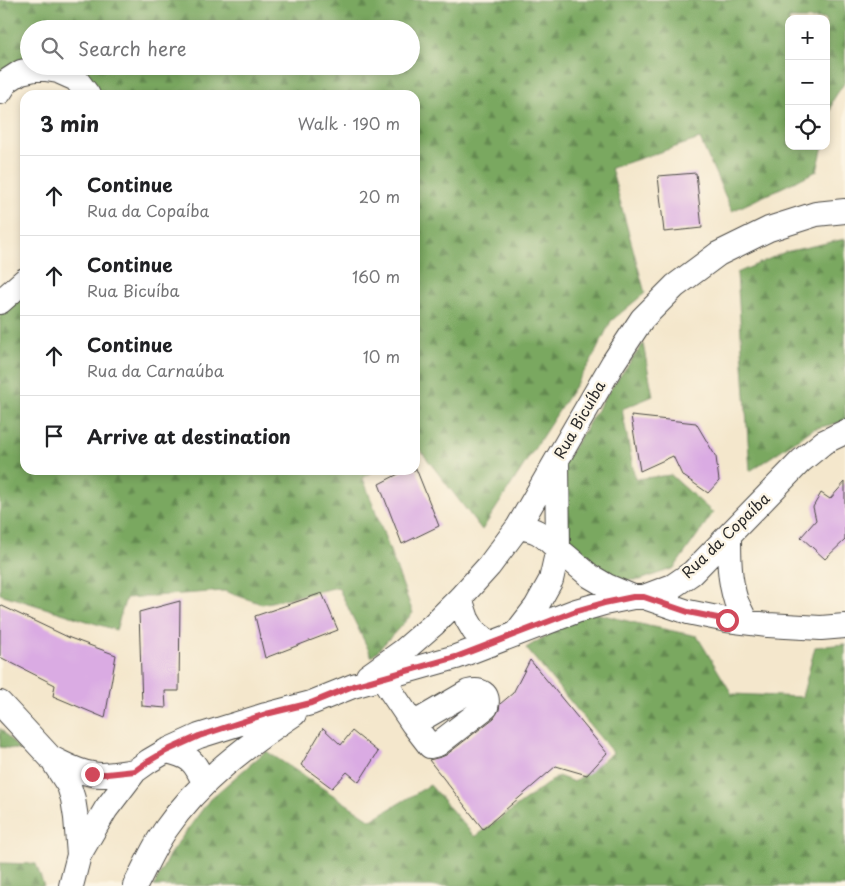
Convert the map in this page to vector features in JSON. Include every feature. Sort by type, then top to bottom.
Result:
[{"type":"street","points":[[0,92],[6,81],[20,73]]},
{"type":"street","points":[[67,75],[76,79],[84,90]]},
{"type":"street","name":"Rua Bicuíba","points":[[353,686],[403,651],[433,625],[489,566],[518,527],[613,363],[642,319],[675,286],[718,254],[769,229],[816,214],[845,211]]},
{"type":"street","name":"Rua da Copaíba","points":[[639,597],[673,586],[692,573],[800,461],[824,442],[845,432]]},
{"type":"street","points":[[516,634],[536,607],[551,580],[558,549],[557,460]]},
{"type":"street","points":[[518,527],[532,529],[540,533],[590,576],[607,586],[688,612],[768,625],[821,628],[845,626]]},
{"type":"street","points":[[729,535],[731,582],[736,603],[746,622]]},
{"type":"street","name":"Rua Bicuíba","points":[[71,886],[79,855],[106,809],[135,771],[166,751],[199,736],[266,714],[311,703],[353,686],[456,657],[576,611],[604,603],[639,597]]},
{"type":"street","points":[[460,598],[467,619],[474,631],[491,644]]},
{"type":"street","points":[[382,678],[413,724]]},
{"type":"street","points":[[0,703],[51,758],[69,786],[76,818],[79,855]]},
{"type":"street","name":"Rua Bicuíba","points":[[135,886],[166,829],[204,783],[239,752],[311,703]]},
{"type":"street","points":[[166,751],[180,754],[190,760],[198,768],[204,783]]},
{"type":"street","points":[[51,758],[92,774],[135,771]]},
{"type":"green space","points":[[0,0],[845,0],[845,82],[833,100],[830,113],[830,15],[785,15],[785,150],[822,150],[817,171],[732,211],[700,139],[611,168],[645,293],[611,321],[591,361],[482,530],[420,450],[420,90],[87,90],[70,75],[420,75],[420,20],[20,20],[20,66],[0,74]]},
{"type":"green space","points":[[845,239],[845,421],[813,429],[750,471],[737,273],[785,252]]},
{"type":"green space","points":[[20,287],[20,475],[368,475],[363,478],[413,613],[372,657],[338,587],[262,604],[224,591],[126,598],[116,630],[0,594],[0,300]]},
{"type":"green space","points":[[643,344],[653,396],[622,409],[635,479],[671,475],[713,513],[674,568],[640,580],[614,580],[580,558],[561,520],[561,468],[605,397]]},
{"type":"green space","points":[[587,611],[697,636],[732,694],[802,697],[815,647],[845,644],[845,886],[154,886],[169,855],[210,799],[266,751],[371,820],[430,785],[475,837],[558,776],[574,782],[613,753],[526,648]]},
{"type":"green space","points":[[0,728],[20,750],[0,747]]},
{"type":"green space","points":[[0,863],[36,864],[44,886],[0,886]]},
{"type":"building","points":[[696,173],[702,228],[664,232],[658,176]]},
{"type":"building","points":[[631,416],[696,423],[716,457],[719,481],[708,493],[682,475],[673,456],[640,471]]},
{"type":"building","points":[[396,475],[419,475],[439,526],[402,544],[379,484]]},
{"type":"building","points":[[845,482],[845,540],[825,559],[801,537],[816,520],[813,507],[821,493],[830,499]]},
{"type":"building","points":[[322,593],[338,630],[265,658],[255,616]]},
{"type":"building","points":[[180,601],[179,691],[165,691],[166,708],[142,706],[139,612]]},
{"type":"building","points":[[0,605],[70,638],[116,655],[105,718],[53,696],[55,685],[0,657]]},
{"type":"building","points":[[530,660],[607,753],[587,775],[556,766],[483,829],[429,760],[446,755],[494,718],[500,704],[513,693]]},
{"type":"building","points":[[323,728],[341,745],[352,731],[378,752],[359,782],[347,772],[332,788],[301,765]]},
{"type":"route","points":[[92,774],[135,771],[166,751],[199,736],[266,714],[311,703],[353,686],[456,657],[576,611],[604,603],[633,597],[644,597],[688,612],[727,620]]}]
